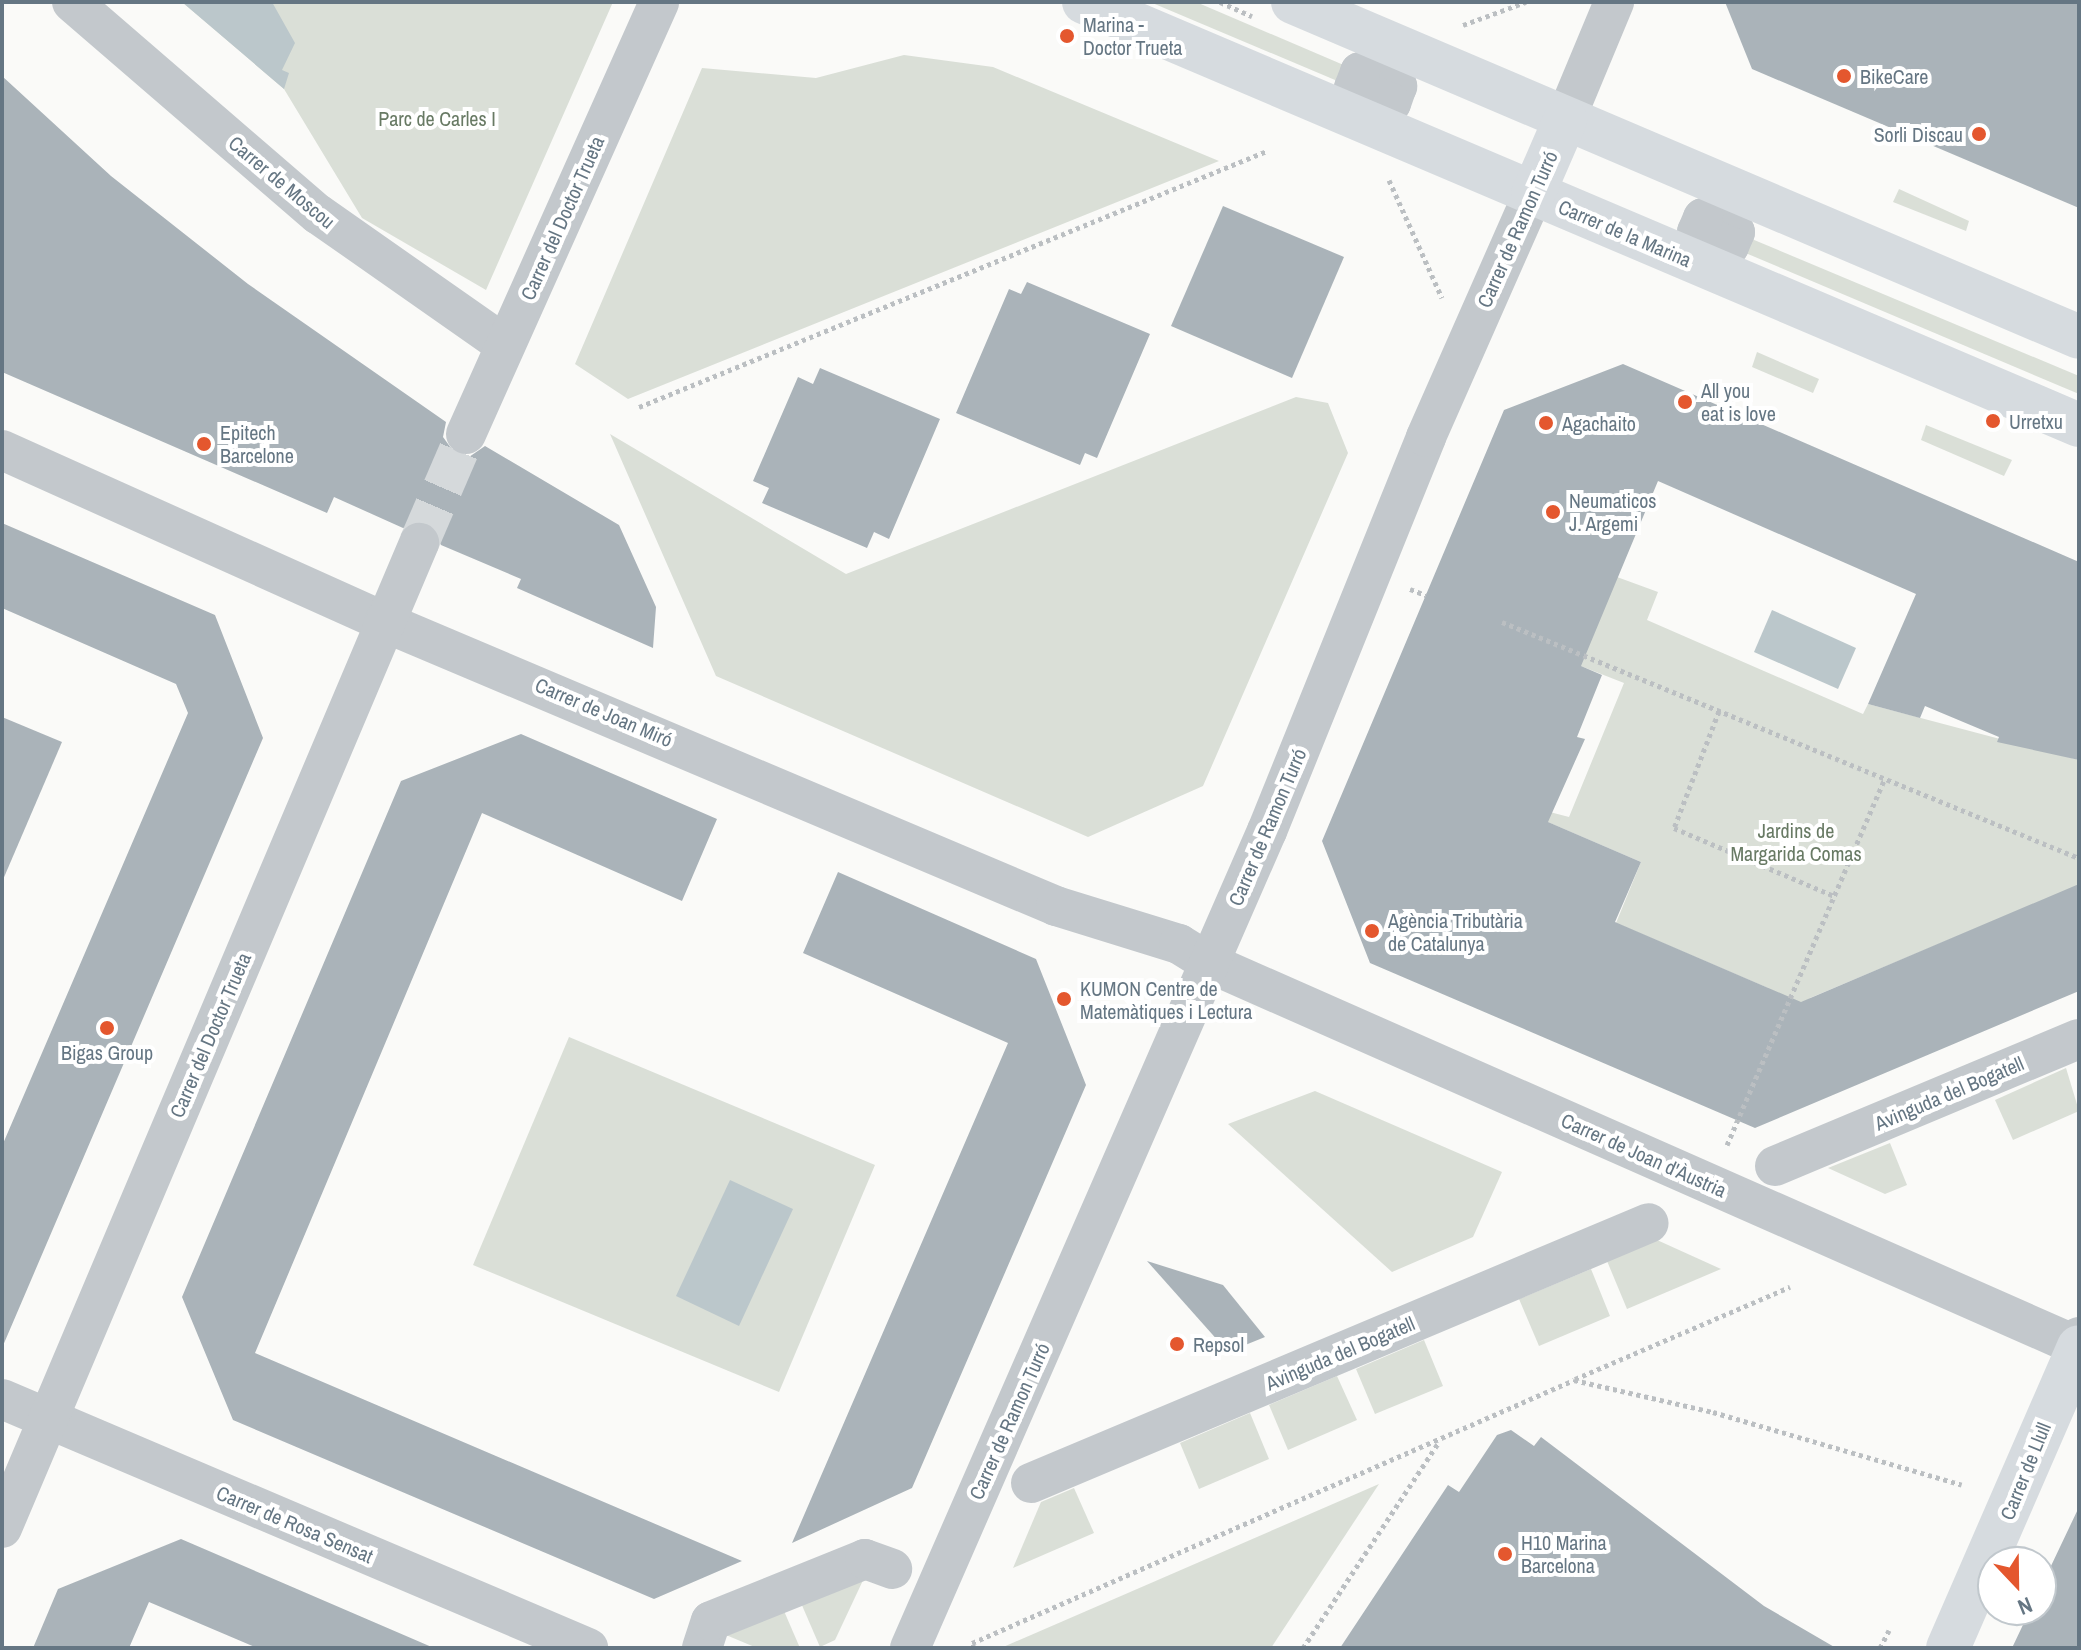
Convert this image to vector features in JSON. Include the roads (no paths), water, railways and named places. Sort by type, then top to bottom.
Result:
[{"type":"street","name":"Carrer de Moscou","points":[[72,2],[318,214],[505,345]]},
{"type":"street","name":"Carrer del Doctor Trueta","points":[[466,434],[659,2]]},
{"type":"street","name":"Carrer de la Marina","points":[[1084,2],[2079,425]]},
{"type":"street","points":[[1293,2],[2079,337]]},
{"type":"street","name":"Carrer de Ramon Turró","points":[[910,1648],[1209,963],[1614,2]]},
{"type":"street","name":"Carrer de Joan Miró","points":[[2,450],[384,622],[1056,906],[1179,944],[1209,963]]},
{"type":"street","name":"Carrer del Doctor Trueta","points":[[2,1528],[419,543]]},
{"type":"street","name":"Carrer de Joan d'Àustria","points":[[1209,963],[2078,1343]]},
{"type":"street","name":"Avinguda del Bogatell","points":[[1775,1166],[2079,1039]]},
{"type":"street","name":"Avinguda del Bogatell","points":[[1031,1483],[1649,1223]]},
{"type":"street","name":"Carrer de Llull","points":[[1948,1648],[2078,1343]]},
{"type":"street","name":"Carrer de Rosa Sensat","points":[[2,1399],[588,1648]]},
{"type":"street","points":[[702,1648],[711,1621],[865,1559],[892,1569]]},
{"type":"tunnel","points":[[419,543],[466,434]]},
{"type":"place","name":"Marina - Doctor Trueta","points":[[1067,36]]},
{"type":"place","name":"BikeCare","points":[[1844,76]]},
{"type":"place","name":"Sorli Discau","points":[[1979,134]]},
{"type":"place","name":"All you eat is love","points":[[1685,402]]},
{"type":"place","name":"Urretxu","points":[[1993,421]]},
{"type":"place","name":"Agachaito","points":[[1546,423]]},
{"type":"place","name":"Epitech Barcelone","points":[[204,444]]},
{"type":"place","name":"Neumaticos J. Argemi","points":[[1553,512]]},
{"type":"place","name":"Agència Tributària de Catalunya","points":[[1372,931]]},
{"type":"place","name":"KUMON Centre de Matemàtiques i Lectura","points":[[1064,999]]},
{"type":"place","name":"Bigas Group","points":[[107,1028]]},
{"type":"place","name":"Repsol","points":[[1177,1344]]},
{"type":"place","name":"H10 Marina Barcelona","points":[[1505,1554]]},
{"type":"park label","name":"Parc de Carles I","points":[[437,118]]},
{"type":"park label","name":"Jardins de Margarida Comas","points":[[1796,842]]}]
